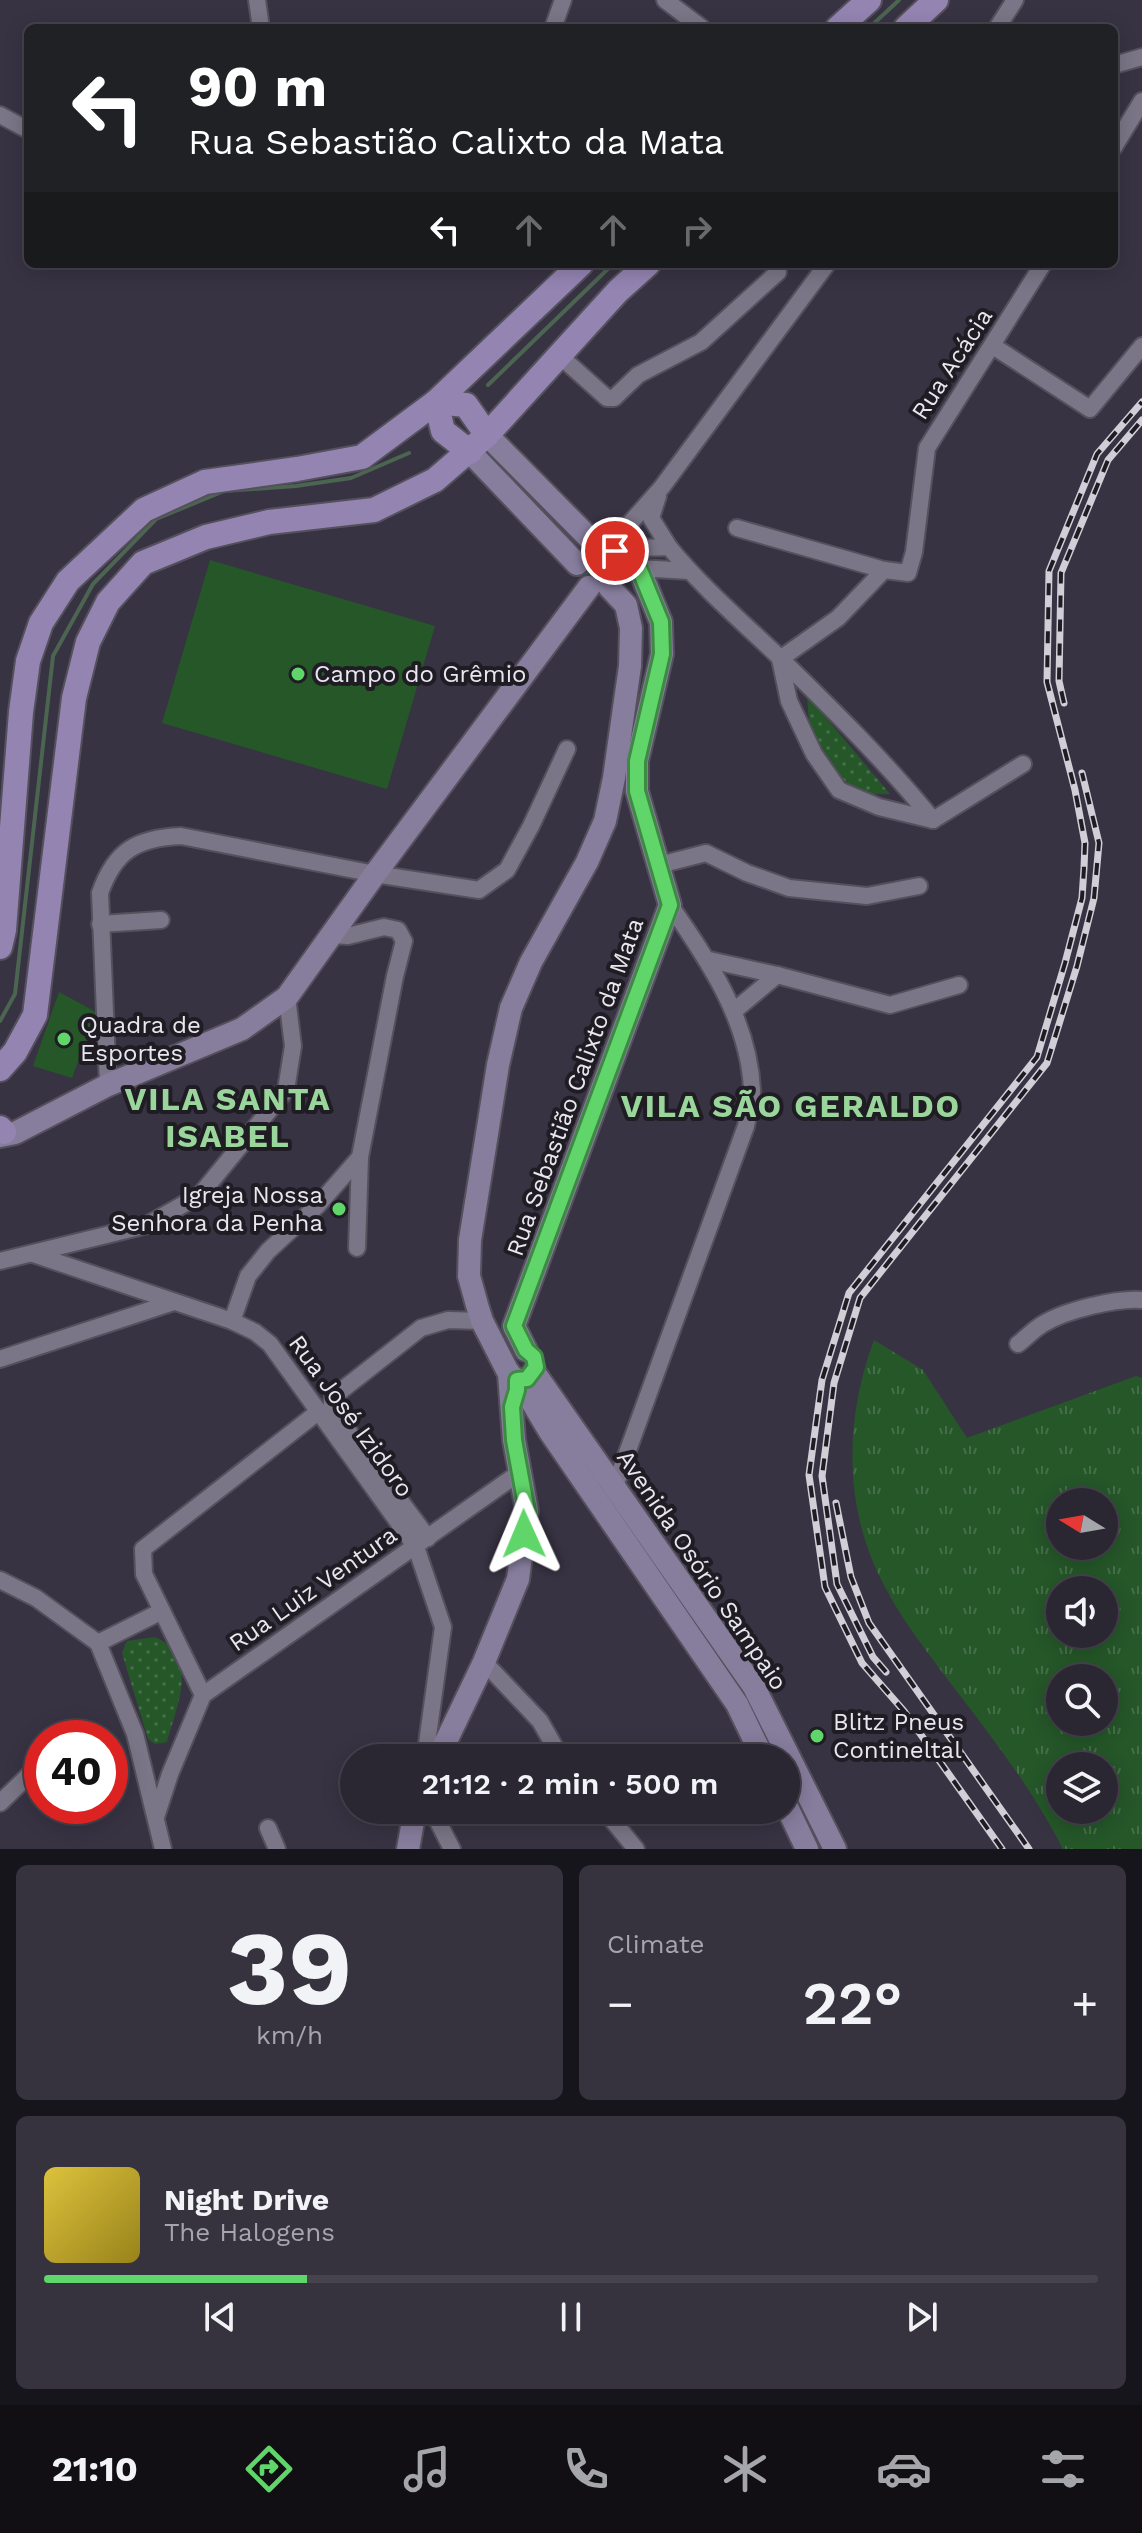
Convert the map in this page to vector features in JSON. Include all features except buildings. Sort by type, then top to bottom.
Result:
[{"type":"main road","points":[[842,24],[869,0]]},
{"type":"main road","points":[[910,24],[936,0]]},
{"type":"main road","points":[[0,947],[28,661],[41,623],[68,581],[144,510],[205,482],[362,457],[436,402],[577,268]]},
{"type":"main road","points":[[0,1069],[15,1052],[35,1015],[74,698],[88,642],[108,602],[143,563],[206,537],[269,522],[374,510],[435,480],[479,444],[618,291],[644,268]]},
{"type":"main road","points":[[436,402],[443,431],[479,444]]},
{"type":"street","points":[[240,0],[257,2],[260,24]]},
{"type":"street","points":[[554,24],[563,0]]},
{"type":"street","points":[[665,0],[697,24]]},
{"type":"street","points":[[1000,24],[1015,0]]},
{"type":"street","points":[[1118,64],[1142,57]]},
{"type":"street","points":[[1118,140],[1142,101]]},
{"type":"street","points":[[0,115],[24,128]]},
{"type":"street","points":[[614,561],[662,487],[824,268]]},
{"type":"street","name":"Rua Acácia","points":[[780,659],[838,618],[884,570],[908,573],[914,552],[927,448],[1041,268]]},
{"type":"street","points":[[560,356],[607,398],[614,398],[638,375],[701,342],[778,272]]},
{"type":"street","points":[[993,346],[1090,409],[1142,346]]},
{"type":"street","points":[[479,444],[614,561]]},
{"type":"street","points":[[479,444],[577,564],[583,551],[614,561],[689,571]]},
{"type":"street","points":[[4,1132],[242,1029],[287,997],[375,874],[614,561],[651,518],[662,487]]},
{"type":"street","points":[[651,518],[689,571],[907,788],[933,820]]},
{"type":"street","points":[[737,528],[884,570]]},
{"type":"street","points":[[614,561],[669,547]]},
{"type":"street","name":"Rua Sebastião Calixto da Mata","points":[[514,1326],[670,905],[637,791],[637,761],[662,654],[661,622],[614,561]]},
{"type":"street","name":"Avenida Osório Sampaio","points":[[614,561],[631,628],[630,666],[614,778],[605,821],[587,862],[531,962],[511,1008],[498,1065],[470,1240],[469,1276],[482,1321],[550,1432],[737,1704],[756,1744]]},
{"type":"street","points":[[780,659],[789,701],[814,754],[839,790],[879,807],[933,820],[1023,764]]},
{"type":"street","points":[[108,1085],[100,893],[107,873],[131,847],[154,837],[181,836],[375,874],[479,890],[507,870],[567,749]]},
{"type":"street","points":[[879,807],[900,800],[907,788]]},
{"type":"street","points":[[659,865],[706,853],[747,873],[789,888],[867,896],[919,886]]},
{"type":"street","points":[[615,1486],[746,1126],[752,1092],[747,1055],[734,1011],[709,960],[670,905]]},
{"type":"street","points":[[100,924],[161,920]]},
{"type":"street","points":[[331,935],[348,936],[384,927],[398,930],[404,941],[360,1157],[357,1248]]},
{"type":"street","points":[[709,960],[890,1005],[959,985]]},
{"type":"street","points":[[734,1011],[777,975]]},
{"type":"street","points":[[0,1261],[147,1225],[200,1195],[286,1090],[293,1046],[287,997]]},
{"type":"street","points":[[232,1321],[248,1276],[268,1251],[318,1205],[360,1157]]},
{"type":"street","name":"Rua José Izidoro","points":[[33,1254],[232,1321],[255,1332],[270,1344],[318,1412],[422,1543],[443,1627],[427,1744]]},
{"type":"street","points":[[1018,1344],[1043,1324],[1090,1306],[1128,1299],[1142,1300]]},
{"type":"street","points":[[0,1359],[174,1302]]},
{"type":"street","points":[[422,1543],[331,1408],[333,1397],[421,1328],[448,1320],[482,1321],[497,1329],[514,1326],[526,1350],[512,1353],[517,1374],[512,1407],[514,1440],[527,1511],[518,1579],[484,1662],[445,1744]]},
{"type":"street","name":"Avenida Osório Sampaio","points":[[517,1374],[615,1486],[754,1687],[835,1849]]},
{"type":"street","points":[[156,1817],[203,1695],[144,1574],[143,1549],[318,1412]]},
{"type":"street","points":[[514,1440],[519,1433],[532,1429],[550,1432]]},
{"type":"street","name":"Rua Luiz Ventura","points":[[203,1695],[519,1473]]},
{"type":"street","points":[[0,1580],[36,1598],[98,1643],[135,1734],[163,1849]]},
{"type":"street","points":[[98,1643],[162,1611]]},
{"type":"street","points":[[484,1662],[540,1721],[553,1744]]},
{"type":"street","points":[[143,1764],[170,1774]]},
{"type":"street","points":[[0,1803],[24,1780]]},
{"type":"street","points":[[409,1848],[420,1824]]},
{"type":"street","points":[[432,1824],[452,1849]]},
{"type":"street","points":[[615,1824],[636,1849]]},
{"type":"street","points":[[795,1824],[807,1849]]},
{"type":"street","points":[[268,1828],[277,1849]]},
{"type":"green space","points":[[599,552],[610,557],[615,568],[610,579],[599,584],[588,579],[583,568],[588,557]]},
{"type":"green space","name":"Campo do Grêmio","points":[[210,560],[435,626],[387,789],[162,723]]},
{"type":"green space","points":[[807,695],[890,794],[866,794],[845,781],[824,760],[810,735]]},
{"type":"green space","name":"Quadra de Esportes","points":[[59,992],[96,1012],[72,1078],[33,1066]]},
{"type":"green space","points":[[874,1340],[923,1370],[967,1438],[1136,1376],[1142,1378],[1142,1849],[1063,1849],[1049,1824],[1118,1824],[1118,1752],[1046,1752],[1046,1819],[1021,1778],[904,1619],[871,1558],[861,1527],[852,1465],[857,1402]]},
{"type":"green space","points":[[155,1637],[169,1646],[177,1657],[182,1684],[167,1742],[155,1744],[148,1739],[122,1653],[127,1641]]},
{"type":"waterway","points":[[873,24],[899,0]]},
{"type":"waterway","points":[[488,385],[609,268]]},
{"type":"waterway","points":[[0,1021],[15,994],[53,656],[93,584],[156,519],[224,491],[351,478],[409,453]]},
{"type":"railway","points":[[1002,1849],[904,1711],[862,1663],[825,1587],[809,1475],[822,1380],[849,1293],[1037,1057],[1082,898],[1085,843],[1075,790],[1047,682],[1049,571],[1097,454],[1142,402]]},
{"type":"railway","points":[[1064,703],[1059,681],[1061,573],[1108,460],[1142,420]]},
{"type":"railway","points":[[886,1672],[873,1657],[837,1584],[822,1476],[834,1383],[860,1298],[1047,1063],[1094,898],[1099,843],[1082,773]]},
{"type":"railway","points":[[836,1503],[851,1577],[869,1623],[1029,1849]]},
{"type":"place","name":"Campo do Grêmio","points":[[298,674]]},
{"type":"place","name":"Quadra de Esportes","points":[[64,1039]]},
{"type":"place","name":"Igreja Nossa Senhora da Penha","points":[[339,1209]]},
{"type":"place","name":"Blitz Pneus Contineltal","points":[[817,1736]]},
{"type":"district","name":"VILA SÃO GERALDO","points":[[791,1106]]},
{"type":"district","name":"VILA SANTA ISABEL","points":[[228,1118]]},
{"type":"route","points":[[524,1534],[527,1511],[514,1440],[512,1407],[517,1380],[527,1379],[536,1367],[534,1357],[526,1350],[514,1326],[670,905],[637,791],[637,761],[662,654],[661,622],[639,568],[615,551]]}]
